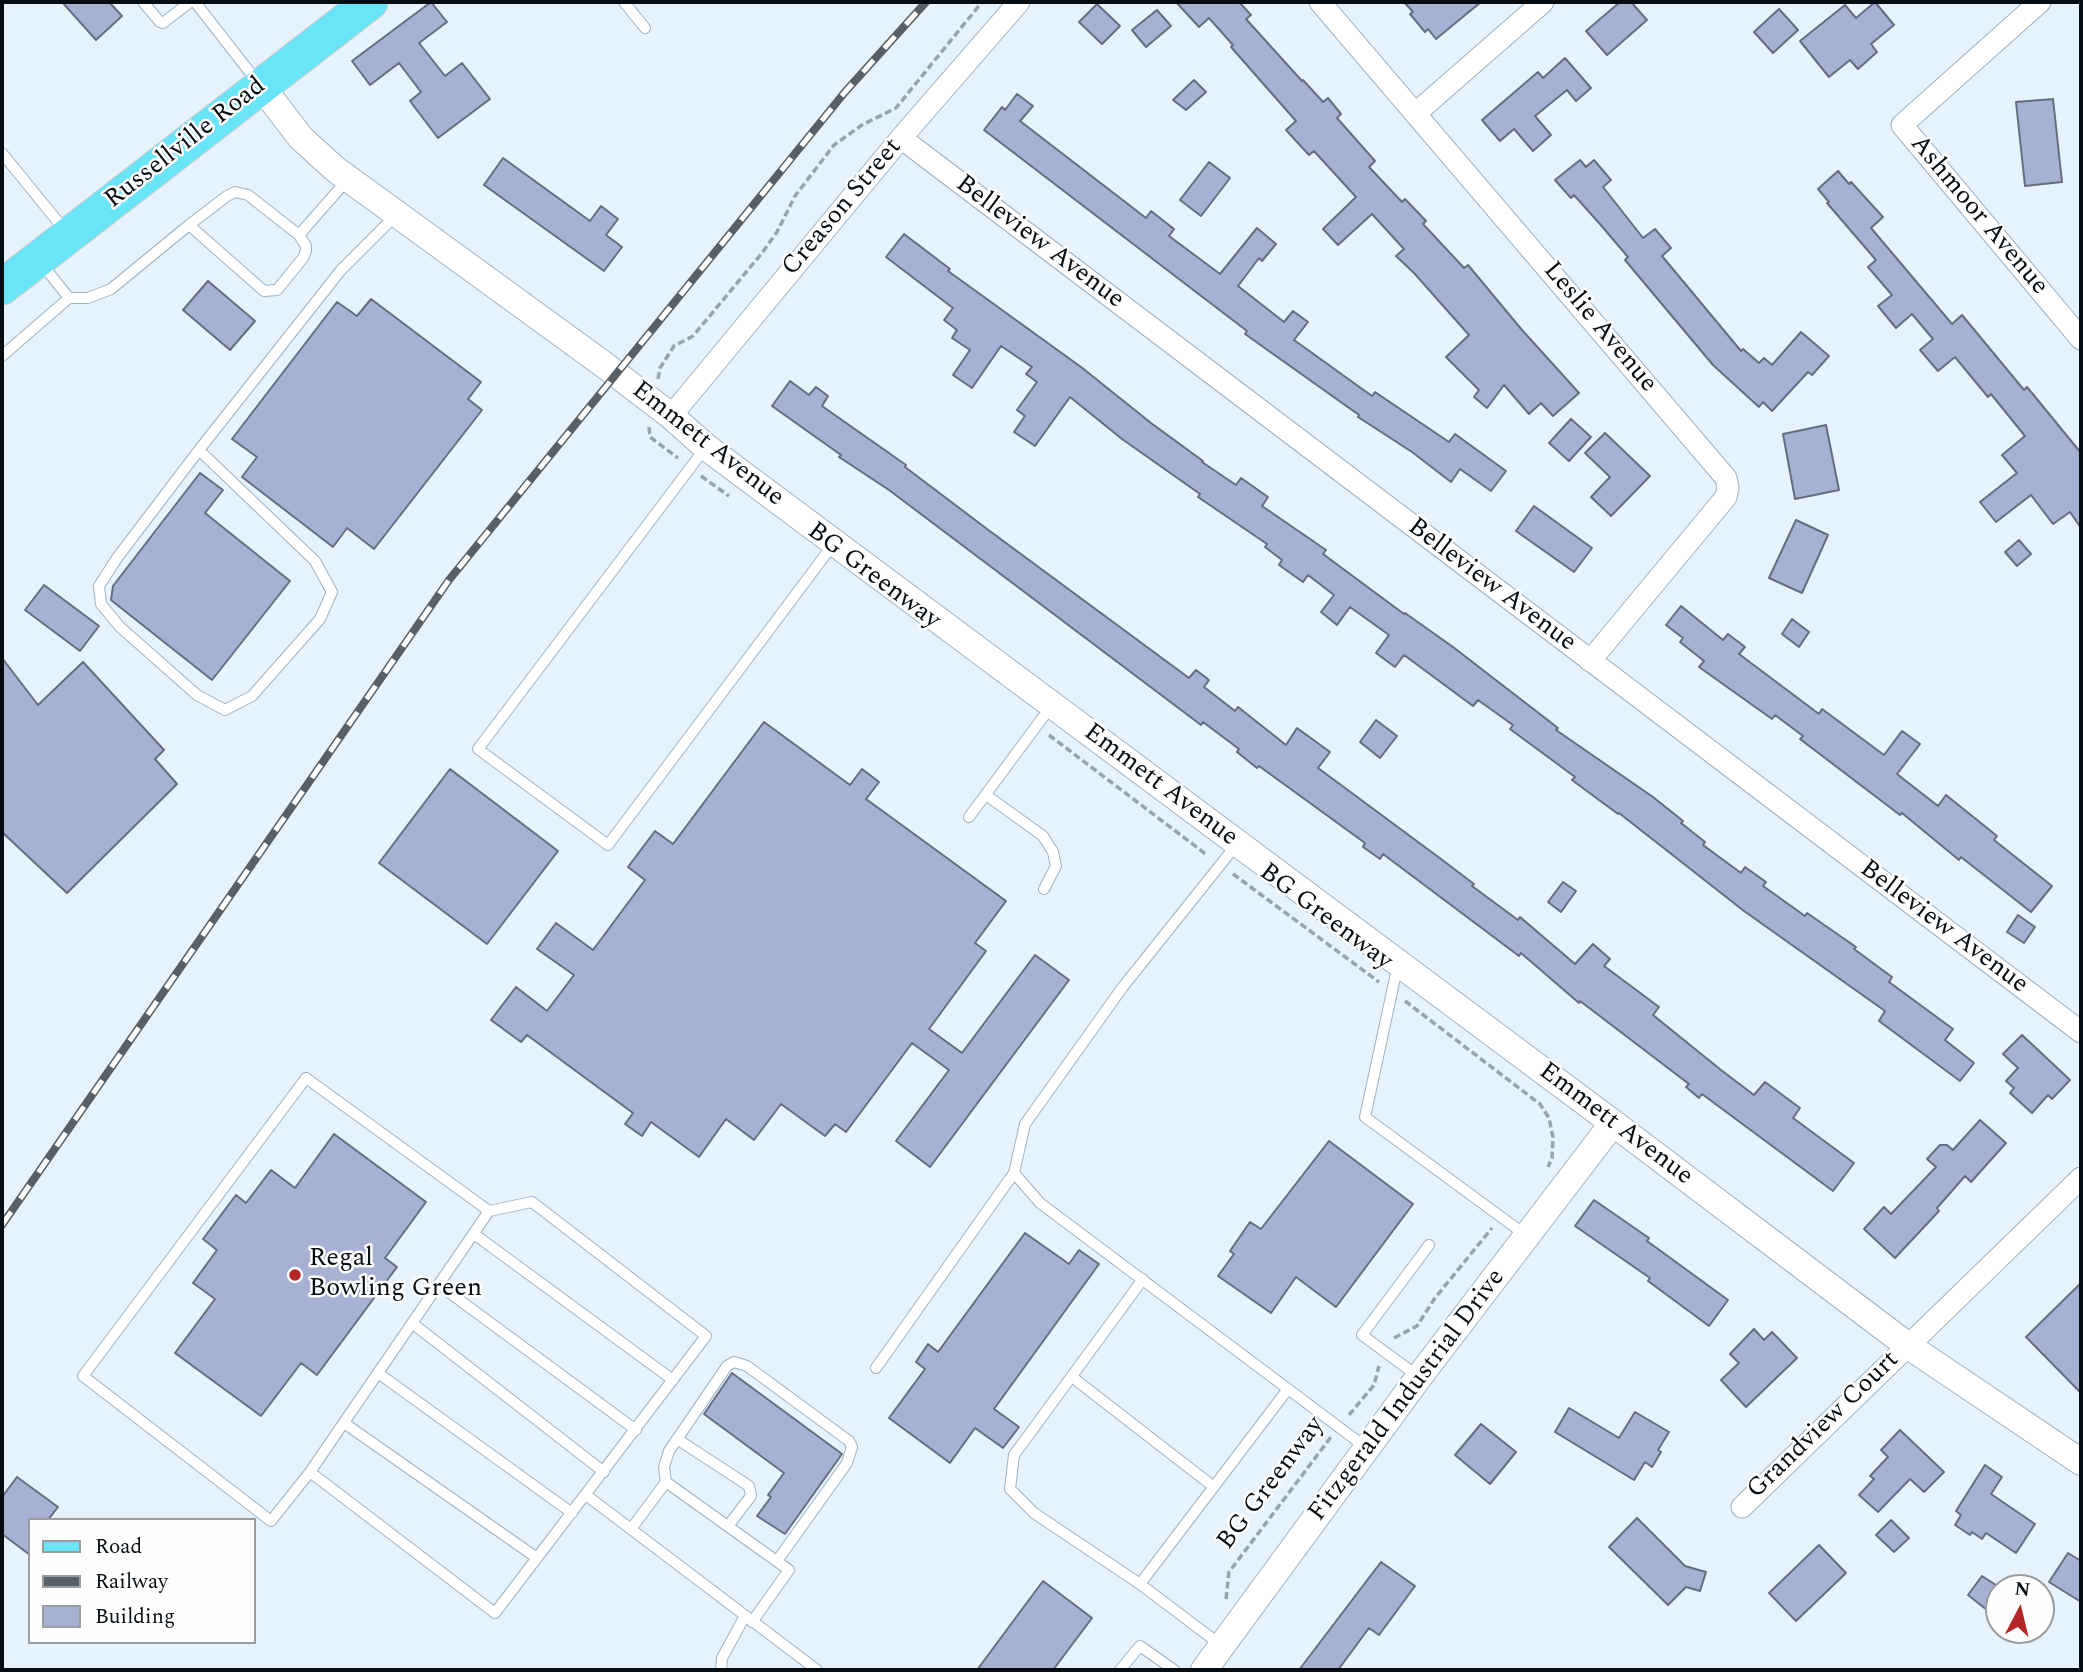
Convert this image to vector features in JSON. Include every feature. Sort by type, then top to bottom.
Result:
[{"type":"main road","name":"Russellville Road","points":[[2,287],[370,2]]},
{"type":"street","name":"Creason Street","points":[[662,409],[1019,2]]},
{"type":"street","name":"Leslie Avenue","points":[[1320,2],[1726,478],[1726,497],[1590,662]]},
{"type":"street","points":[[1416,113],[1543,2]]},
{"type":"street","name":"Ashmoor Avenue","points":[[2040,2],[1902,125],[2081,339]]},
{"type":"street","name":"Emmett Avenue","points":[[261,86],[300,138],[348,179],[662,409],[698,457],[835,542],[1044,716],[1237,844],[1907,1345],[2081,1462]]},
{"type":"street","name":"Belleview Avenue","points":[[901,138],[2081,1032]]},
{"type":"street","name":"Fitzgerald Industrial Drive","points":[[1204,1670],[1419,1377],[1517,1228],[1613,1123]]},
{"type":"street","name":"Grandview Court","points":[[1742,1507],[2081,1178]]},
{"type":"lane","points":[[144,2],[163,23],[193,2],[261,86]]},
{"type":"lane","points":[[624,2],[645,28]]},
{"type":"lane","points":[[2,153],[69,235]]},
{"type":"lane","points":[[299,235],[348,179]]},
{"type":"lane","points":[[2,356],[69,298],[88,298],[111,289],[189,225],[235,192],[242,192],[299,235],[306,246],[303,258],[277,290],[271,292],[259,287],[189,225]]},
{"type":"lane","points":[[200,450],[315,561],[332,592],[320,619],[252,696],[225,710],[197,695],[120,627],[101,604],[99,586],[117,558],[200,450],[341,270],[396,215]]},
{"type":"lane","points":[[38,259],[69,298]]},
{"type":"lane","points":[[698,457],[478,749],[608,845],[835,542]]},
{"type":"lane","points":[[969,817],[1044,716]]},
{"type":"lane","points":[[986,795],[1043,836],[1053,852],[1056,866],[1044,889]]},
{"type":"lane","points":[[876,1368],[1014,1173],[1025,1124],[1122,988],[1237,844]]},
{"type":"lane","points":[[1398,964],[1365,1117],[1517,1228]]},
{"type":"lane","points":[[310,1472],[495,1613],[706,1336],[532,1202],[489,1211],[310,1472],[271,1521],[83,1376],[306,1078],[489,1211]]},
{"type":"lane","points":[[1014,1173],[1040,1203],[1368,1449]]},
{"type":"lane","points":[[474,1234],[673,1380]]},
{"type":"lane","points":[[1419,1377],[1362,1335],[1429,1245]]},
{"type":"lane","points":[[1143,1279],[1014,1455],[1010,1489],[1034,1513],[1224,1644]]},
{"type":"lane","points":[[439,1285],[636,1430]]},
{"type":"lane","points":[[412,1323],[604,1472]]},
{"type":"lane","points":[[631,1529],[666,1482],[664,1467],[669,1451],[727,1366],[734,1362],[747,1367],[849,1441],[852,1447],[847,1463],[777,1561]]},
{"type":"lane","points":[[378,1373],[572,1513]]},
{"type":"lane","points":[[1072,1377],[1214,1487]]},
{"type":"lane","points":[[1140,1584],[1288,1389]]},
{"type":"lane","points":[[344,1423],[537,1558]]},
{"type":"lane","points":[[677,1439],[749,1486],[751,1496],[728,1526]]},
{"type":"lane","points":[[666,1482],[789,1570],[748,1619],[722,1658],[721,1670]]},
{"type":"lane","points":[[586,1495],[817,1670]]},
{"type":"lane","points":[[1120,1670],[1140,1646],[1174,1670]]},
{"type":"path","points":[[736,501],[698,457],[650,437],[649,423],[662,409],[660,368],[674,346],[693,336],[762,253],[777,232],[795,197],[834,145],[862,125],[895,108],[982,2]]},
{"type":"path","name":"BG Greenway","points":[[1044,716],[1220,865],[1540,1104],[1549,1118],[1553,1137],[1552,1158],[1544,1175]]},
{"type":"path","name":"BG Greenway","points":[[1224,1644],[1229,1573],[1296,1480],[1374,1385],[1379,1364],[1395,1336],[1417,1325],[1490,1230],[1517,1228]]},
{"type":"building","points":[[62,2],[109,2],[122,16],[96,40]]},
{"type":"building","points":[[431,2],[447,22],[419,43],[445,76],[462,63],[490,99],[438,138],[410,101],[421,92],[399,63],[370,85],[352,61]]},
{"type":"building","points":[[1176,2],[1239,2],[1251,15],[1246,19],[1302,81],[1323,102],[1328,98],[1341,114],[1337,118],[1375,161],[1369,167],[1402,202],[1405,199],[1426,221],[1423,224],[1464,268],[1468,265],[1579,393],[1553,416],[1541,403],[1529,414],[1504,385],[1487,408],[1474,397],[1479,390],[1446,357],[1469,335],[1396,256],[1404,249],[1372,214],[1338,245],[1323,229],[1356,197],[1314,151],[1309,155],[1286,130],[1296,121],[1209,18],[1199,27]]},
{"type":"building","points":[[1404,2],[1481,2],[1436,39],[1428,29],[1425,32]]},
{"type":"building","points":[[1620,2],[1631,2],[1647,20],[1607,55],[1586,31]]},
{"type":"building","points":[[1875,2],[1894,25],[1871,44],[1877,52],[1858,69],[1850,60],[1829,77],[1800,41],[1845,5],[1856,18]]},
{"type":"building","points":[[1097,4],[1120,26],[1102,44],[1079,22]]},
{"type":"building","points":[[1779,9],[1798,30],[1773,53],[1754,32]]},
{"type":"building","points":[[1157,10],[1171,26],[1146,47],[1132,30]]},
{"type":"building","points":[[1565,58],[1591,88],[1576,101],[1567,90],[1535,116],[1551,135],[1533,151],[1514,129],[1500,141],[1482,120],[1538,72],[1543,78]]},
{"type":"building","points":[[1194,80],[1206,92],[1186,110],[1173,100]]},
{"type":"building","points":[[1017,94],[1033,106],[1020,121],[1146,218],[1151,211],[1174,229],[1169,236],[1220,274],[1257,228],[1276,244],[1262,261],[1259,258],[1238,286],[1284,322],[1293,311],[1308,322],[1294,340],[1372,396],[1375,392],[1449,442],[1455,434],[1506,471],[1491,491],[1460,469],[1451,482],[1412,452],[1358,417],[1359,415],[1245,334],[1247,331],[984,130],[1002,107],[1005,110]]},
{"type":"building","points":[[2053,99],[2062,182],[2025,186],[2016,102]]},
{"type":"building","points":[[503,158],[590,221],[601,206],[618,219],[606,235],[622,247],[604,271],[484,185]]},
{"type":"building","points":[[1580,160],[1586,167],[1594,160],[1611,180],[1603,187],[1643,238],[1655,229],[1671,248],[1662,256],[1741,351],[1743,349],[1759,363],[1764,358],[1772,365],[1801,332],[1829,356],[1812,375],[1808,372],[1772,411],[1763,402],[1759,407],[1713,365],[1625,260],[1628,257],[1599,223],[1574,195],[1571,198],[1555,180]]},
{"type":"building","points":[[1209,162],[1230,178],[1201,216],[1180,200]]},
{"type":"building","points":[[1838,171],[1883,217],[1871,228],[1952,324],[1962,315],[2024,390],[2027,387],[2081,453],[2081,528],[2070,512],[2053,524],[2031,495],[1996,522],[1980,502],[2017,473],[2002,455],[2025,436],[1991,394],[1988,397],[1955,357],[1938,371],[1920,350],[1933,339],[1912,314],[1896,328],[1878,306],[1892,295],[1868,267],[1876,260],[1818,189]]},
{"type":"building","points":[[904,234],[950,269],[948,271],[1081,367],[1202,462],[1236,485],[1241,478],[1268,497],[1262,506],[1326,550],[1323,554],[1453,647],[1558,728],[1556,730],[1653,797],[1705,842],[1703,845],[1741,873],[1745,867],[1766,882],[1763,886],[1856,947],[1854,949],[1892,977],[1889,982],[1953,1029],[1945,1040],[1974,1063],[1960,1081],[1879,1021],[1885,1011],[1744,911],[1619,813],[1572,780],[1575,777],[1510,729],[1513,725],[1478,700],[1473,706],[1404,655],[1395,667],[1376,653],[1389,635],[1350,607],[1337,625],[1321,612],[1334,595],[1308,575],[1303,582],[1279,565],[1282,560],[1265,547],[1267,544],[1198,497],[1200,494],[1122,439],[1070,397],[1035,446],[1014,432],[1025,416],[1017,410],[1037,382],[1026,374],[1032,367],[1001,346],[972,388],[953,375],[970,350],[952,338],[957,330],[944,320],[953,308],[886,257]]},
{"type":"building","points":[[208,281],[255,321],[230,350],[183,310]]},
{"type":"building","points":[[371,299],[481,382],[468,399],[482,410],[374,549],[347,528],[333,547],[242,477],[257,457],[232,439],[337,302],[357,316]]},
{"type":"building","points":[[790,381],[809,395],[816,387],[828,396],[822,406],[906,465],[905,467],[987,529],[1189,678],[1196,670],[1209,680],[1204,687],[1235,711],[1238,707],[1286,745],[1297,728],[1330,752],[1318,768],[1518,920],[1520,917],[1575,964],[1593,944],[1610,959],[1604,966],[1659,1007],[1653,1015],[1754,1095],[1765,1082],[1800,1108],[1793,1118],[1854,1163],[1833,1191],[1702,1094],[1699,1098],[1686,1087],[1689,1084],[1580,1001],[1579,1003],[1521,953],[1519,956],[1383,854],[1380,859],[1363,847],[1365,843],[1259,766],[1257,768],[1237,752],[1239,749],[1203,722],[1201,725],[889,490],[839,457],[841,455],[772,406]]},
{"type":"building","points":[[1571,419],[1591,437],[1569,461],[1549,443]]},
{"type":"building","points":[[1826,425],[1839,490],[1795,499],[1783,434]]},
{"type":"building","points":[[1605,433],[1650,476],[1611,516],[1591,497],[1610,477],[1585,453]]},
{"type":"building","points":[[200,473],[223,490],[205,513],[290,581],[212,680],[111,600],[113,586]]},
{"type":"building","points":[[1534,506],[1592,548],[1574,572],[1516,531]]},
{"type":"building","points":[[1796,520],[1828,535],[1802,593],[1769,578]]},
{"type":"building","points":[[2019,540],[2031,554],[2017,566],[2005,552]]},
{"type":"building","points":[[44,585],[99,626],[80,651],[25,610]]},
{"type":"building","points":[[1681,606],[1723,640],[1728,634],[1745,647],[1739,654],[1819,714],[1822,709],[1884,755],[1902,731],[1920,744],[1897,774],[1938,806],[1946,795],[1997,836],[1994,840],[2052,886],[2031,912],[1800,739],[1803,736],[1775,715],[1772,719],[1699,667],[1704,661],[1680,642],[1683,638],[1666,625]]},
{"type":"building","points":[[1792,619],[1809,632],[1799,647],[1782,634]]},
{"type":"building","points":[[2,658],[38,705],[83,662],[164,750],[155,759],[177,784],[67,893],[2,832]]},
{"type":"building","points":[[1376,720],[1397,736],[1380,758],[1360,742]]},
{"type":"building","points":[[764,722],[850,785],[862,769],[879,782],[866,799],[1006,901],[975,943],[986,951],[929,1029],[962,1053],[1035,955],[1069,980],[930,1167],[896,1141],[949,1070],[912,1043],[846,1132],[835,1124],[825,1136],[781,1104],[754,1140],[726,1119],[699,1157],[651,1122],[642,1136],[625,1124],[633,1113],[527,1035],[521,1042],[491,1020],[516,987],[547,1011],[574,975],[537,949],[556,923],[593,950],[645,880],[628,867],[655,831],[673,844]]},
{"type":"building","points":[[450,769],[558,851],[487,944],[379,863]]},
{"type":"building","points":[[1563,882],[1576,891],[1561,912],[1548,902]]},
{"type":"building","points":[[2018,915],[2035,927],[2024,943],[2007,932]]},
{"type":"building","points":[[2022,1035],[2070,1080],[2052,1099],[2048,1095],[2032,1113],[2010,1093],[2014,1088],[2006,1081],[2018,1068],[2003,1054]]},
{"type":"building","points":[[1980,1120],[2006,1143],[1971,1182],[1965,1176],[1937,1208],[1939,1211],[1895,1258],[1864,1229],[1884,1207],[1891,1214],[1936,1167],[1927,1159],[1940,1145],[1947,1145],[1953,1150]]},
{"type":"building","name":"Regal Bowling Green","points":[[334,1134],[426,1202],[385,1258],[397,1267],[317,1375],[301,1363],[261,1416],[175,1353],[215,1299],[193,1283],[217,1250],[203,1239],[236,1195],[246,1203],[271,1170],[295,1188]]},
{"type":"building","points":[[1329,1141],[1413,1204],[1336,1307],[1296,1277],[1271,1313],[1218,1276],[1234,1254],[1230,1251],[1250,1222],[1261,1229]]},
{"type":"building","points":[[1594,1200],[1649,1238],[1647,1241],[1728,1300],[1709,1326],[1648,1281],[1650,1278],[1575,1226]]},
{"type":"building","points":[[1025,1233],[1069,1264],[1079,1250],[1099,1264],[994,1409],[1019,1427],[1003,1448],[975,1428],[950,1463],[889,1418],[925,1369],[916,1362],[928,1344],[938,1352]]},
{"type":"building","points":[[2081,1283],[2081,1393],[2026,1337]]},
{"type":"building","points":[[1754,1329],[1764,1340],[1772,1332],[1797,1358],[1746,1407],[1721,1380],[1739,1363],[1730,1354]]},
{"type":"building","points":[[732,1373],[842,1454],[785,1534],[757,1516],[784,1473],[704,1414]]},
{"type":"building","points":[[1569,1408],[1619,1438],[1635,1412],[1669,1432],[1652,1467],[1645,1462],[1634,1480],[1555,1432]]},
{"type":"building","points":[[1481,1424],[1516,1452],[1490,1484],[1455,1455]]},
{"type":"building","points":[[1900,1430],[1944,1472],[1924,1492],[1910,1479],[1878,1512],[1859,1495],[1874,1479],[1870,1476],[1888,1457],[1881,1450]]},
{"type":"building","points":[[1985,1465],[2002,1477],[1991,1494],[2035,1524],[2016,1553],[1986,1533],[1982,1539],[1955,1525],[1961,1515],[1956,1511]]},
{"type":"building","points":[[17,1477],[58,1507],[50,1518],[28,1518],[28,1554],[2,1534],[2,1497]]},
{"type":"building","points":[[1637,1518],[1685,1566],[1706,1572],[1700,1591],[1686,1587],[1668,1605],[1609,1547]]},
{"type":"building","points":[[1891,1520],[1909,1538],[1894,1552],[1876,1535]]},
{"type":"building","points":[[1819,1545],[1846,1573],[1796,1621],[1769,1593]]},
{"type":"building","points":[[2068,1553],[2081,1561],[2081,1602],[2055,1586],[2054,1574]]},
{"type":"building","points":[[1381,1562],[1415,1586],[1379,1635],[1369,1628],[1338,1670],[1299,1670]]},
{"type":"building","points":[[1982,1576],[1985,1578],[1985,1608],[1968,1595]]},
{"type":"building","points":[[1043,1581],[1092,1618],[1053,1670],[977,1670]]},
{"type":"railway","points":[[2,1225],[449,580],[845,92],[926,2]]},
{"type":"place","name":"Regal Bowling Green","points":[[295,1275]]}]
